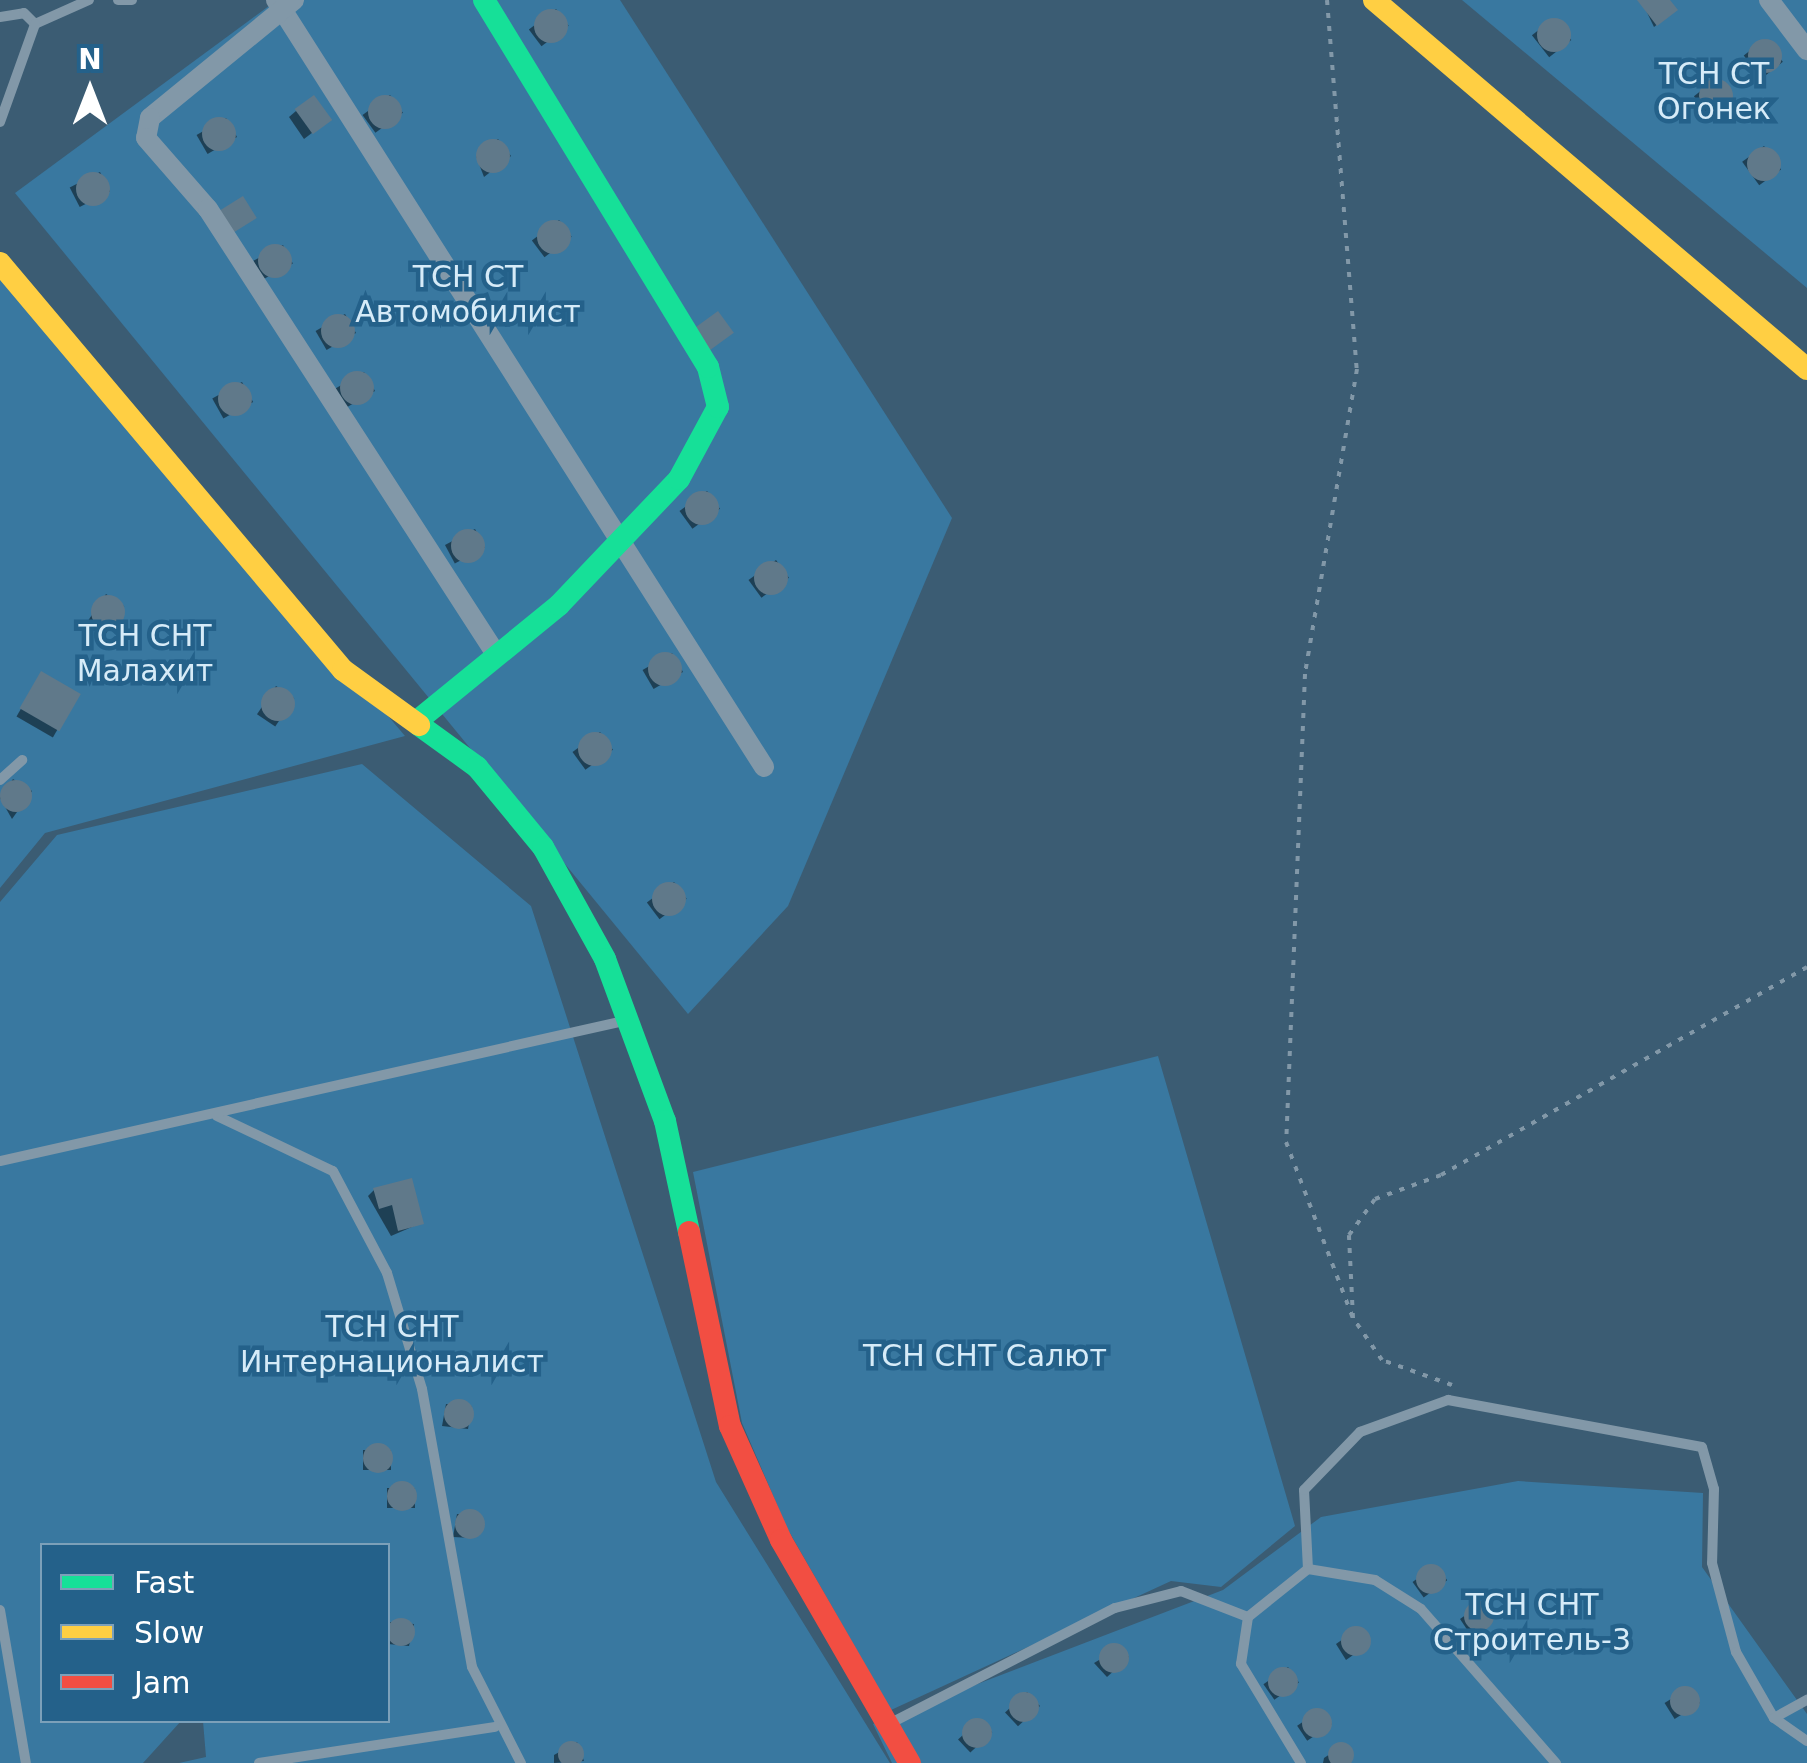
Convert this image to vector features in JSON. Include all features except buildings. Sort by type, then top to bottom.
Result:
[{"type":"street","points":[[417,721],[619,542],[713,427],[716,386],[484,0]]},
{"type":"street","points":[[1374,0],[1807,369]]},
{"type":"street","points":[[1768,0],[1807,50]]},
{"type":"street","points":[[496,654],[208,208],[146,138],[150,118],[283,3],[578,463],[619,542],[764,767]]},
{"type":"street","points":[[0,263],[343,670],[417,721],[514,804],[605,958],[630,1019],[665,1121],[730,1426],[781,1540],[910,1763]]},
{"type":"lane","points":[[0,122],[35,24],[89,0]]},
{"type":"lane","points":[[118,0],[132,0]]},
{"type":"lane","points":[[0,17],[24,13],[35,24]]},
{"type":"lane","points":[[0,780],[22,760]]},
{"type":"lane","points":[[0,1161],[217,1116],[630,1019]]},
{"type":"lane","points":[[217,1116],[333,1171],[388,1273],[422,1389],[446,1562],[495,1727],[521,1763]]},
{"type":"lane","points":[[1308,1569],[1304,1490],[1360,1432],[1448,1400],[1702,1447],[1714,1489],[1712,1563],[1736,1652],[1774,1718],[1807,1741]]},
{"type":"lane","points":[[1301,1763],[1240,1664],[1248,1617],[1308,1569],[1375,1580],[1421,1609],[1556,1763]]},
{"type":"lane","points":[[888,1724],[1115,1608],[1181,1591],[1248,1617]]},
{"type":"lane","points":[[0,1610],[26,1763]]},
{"type":"lane","points":[[1774,1718],[1807,1700]]},
{"type":"lane","points":[[260,1763],[495,1727]]},
{"type":"path","points":[[1328,0],[1357,369],[1305,674],[1286,1142],[1353,1318],[1382,1360],[1452,1384],[1448,1400]]},
{"type":"path","points":[[1353,1318],[1349,1235],[1376,1198],[1441,1175],[1807,967]]},
{"type":"green space","name":"ТСН СТ Автомобилист","points":[[277,0],[620,0],[952,518],[788,906],[688,1014],[15,193]]},
{"type":"green space","name":"ТСН СТ Огонек","points":[[1462,0],[1807,0],[1807,288]]},
{"type":"green space","name":"ТСН СНТ Малахит","points":[[0,258],[405,736],[45,833],[0,888]]},
{"type":"green space","name":"ТСН СНТ Интернационалист","points":[[362,764],[531,906],[716,1482],[890,1763],[179,1763],[206,1757],[203,1723],[390,1723],[390,1543],[40,1543],[40,1723],[179,1723],[143,1763],[0,1763],[0,902],[57,835]]},
{"type":"green space","name":"ТСН СНТ Салют","points":[[1158,1056],[1295,1526],[1221,1587],[1171,1581],[891,1710],[787,1528],[742,1423],[693,1172]]},
{"type":"green space","name":"ТСН СНТ Строитель-3","points":[[1518,1481],[1703,1493],[1702,1567],[1807,1714],[1807,1763],[892,1763],[873,1724],[1223,1590],[1321,1517]]},
{"type":"traffic: fast","points":[[417,721],[559,605],[679,479],[718,407],[708,367],[484,0]]},
{"type":"traffic: fast","points":[[419,725],[477,767],[543,847],[605,959],[665,1121],[689,1232]]},
{"type":"traffic: slow","points":[[1374,0],[1807,369]]},
{"type":"traffic: slow","points":[[0,263],[343,670],[419,725]]},
{"type":"traffic: jam","points":[[689,1232],[730,1426],[781,1540],[910,1763]]}]
